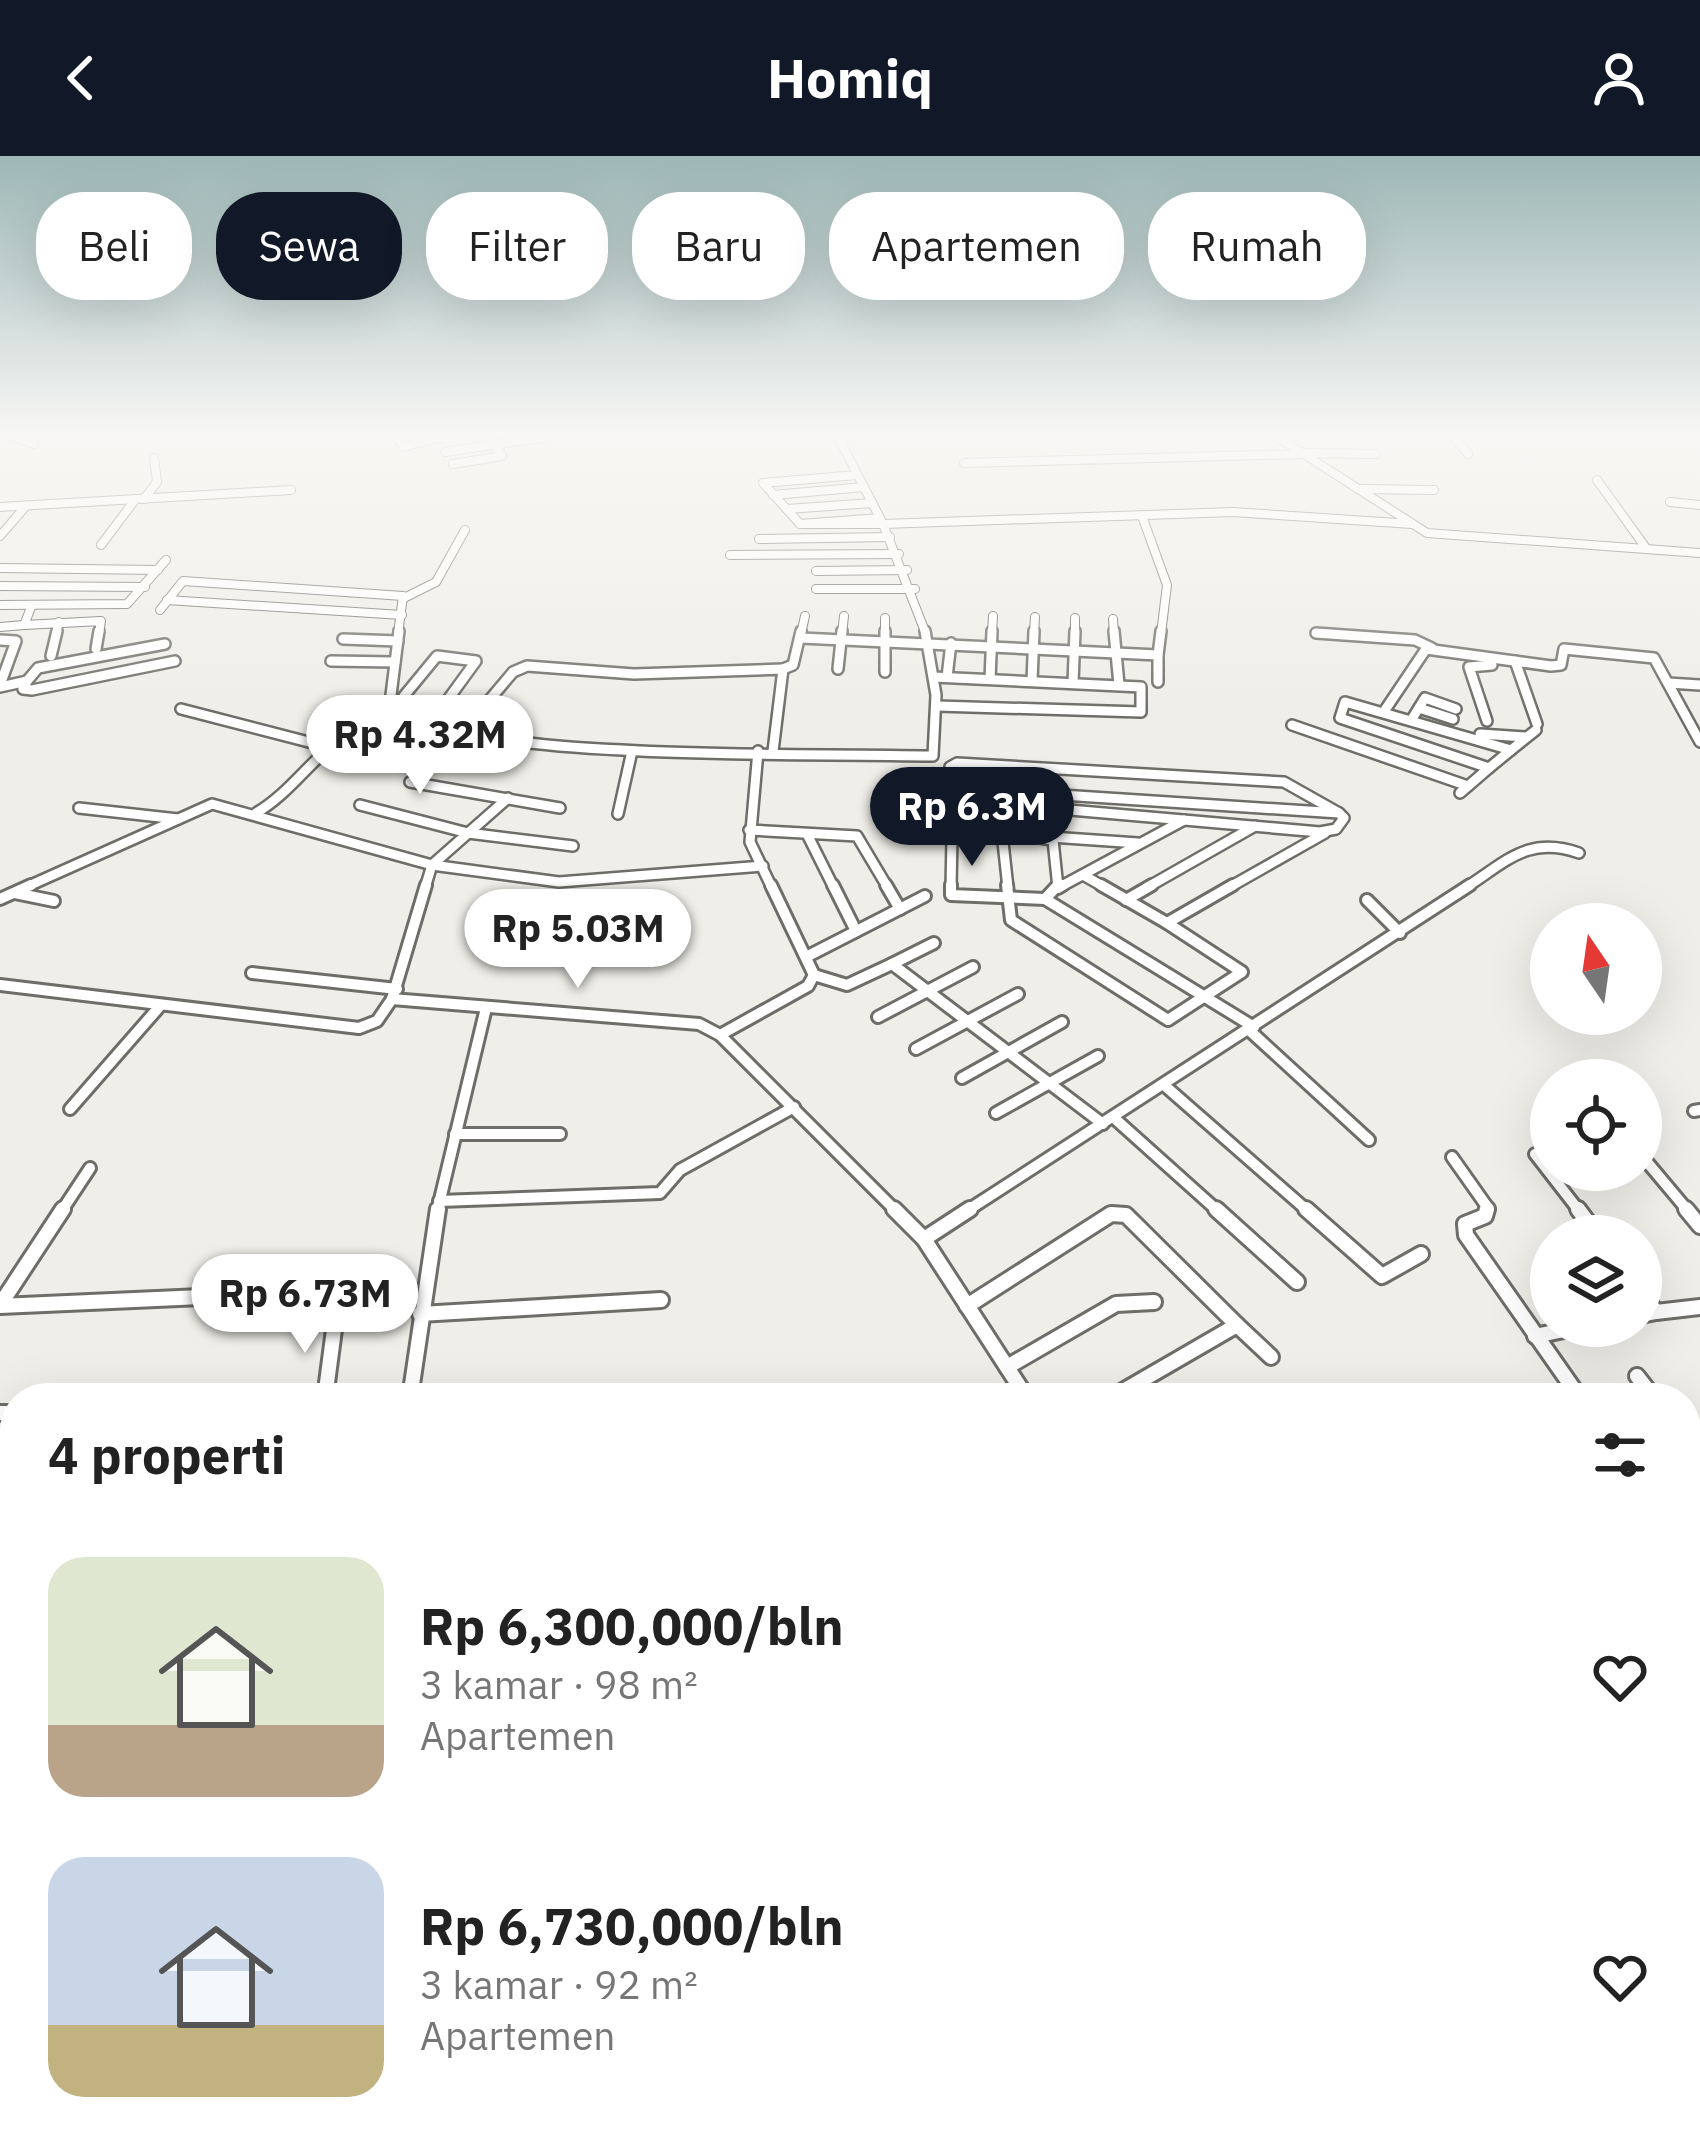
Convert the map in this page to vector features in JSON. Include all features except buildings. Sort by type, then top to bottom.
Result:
[{"type":"street","points":[[101,545],[117,526]]},
{"type":"street","points":[[256,813],[278,800],[328,747],[388,719],[433,720],[487,736],[632,751],[933,756],[937,706],[928,642],[915,589],[884,526]]},
{"type":"street","points":[[1146,526],[1166,574],[1158,682]]},
{"type":"street","points":[[1417,526],[1434,534],[1700,553]]},
{"type":"street","points":[[1630,526],[1646,548]]},
{"type":"street","points":[[160,610],[183,580],[404,598],[422,595],[450,566],[465,530]]},
{"type":"street","points":[[759,539],[890,538]]},
{"type":"street","points":[[730,555],[899,554]]},
{"type":"street","points":[[0,568],[10,556]]},
{"type":"street","points":[[47,568],[57,558]]},
{"type":"street","points":[[105,569],[116,558]]},
{"type":"street","points":[[0,605],[131,603],[166,560]]},
{"type":"street","points":[[0,568],[158,571]]},
{"type":"street","points":[[816,571],[907,570]]},
{"type":"street","points":[[0,586],[145,587]]},
{"type":"street","points":[[816,589],[915,589]]},
{"type":"street","points":[[388,719],[404,598]]},
{"type":"street","points":[[167,600],[402,615]]},
{"type":"street","points":[[24,625],[32,605]]},
{"type":"street","points":[[465,729],[513,672],[527,666],[634,674],[783,669],[794,665],[806,616]]},
{"type":"street","points":[[838,669],[844,616]]},
{"type":"street","points":[[990,679],[993,616]]},
{"type":"street","points":[[1033,681],[1035,617]]},
{"type":"street","points":[[885,618],[885,672]]},
{"type":"street","points":[[1073,683],[1075,618]]},
{"type":"street","points":[[1113,620],[1119,686]]},
{"type":"street","points":[[0,627],[101,621],[96,649]]},
{"type":"street","points":[[51,656],[59,622]]},
{"type":"street","points":[[1316,633],[1414,640],[1432,648],[1516,664]]},
{"type":"street","points":[[801,638],[1158,655]]},
{"type":"street","points":[[343,639],[398,640]]},
{"type":"street","points":[[0,640],[16,640],[0,686],[28,681]]},
{"type":"street","points":[[947,677],[951,643]]},
{"type":"street","points":[[165,644],[38,668],[23,688],[175,661]]},
{"type":"street","points":[[1385,710],[1420,652],[1432,648]]},
{"type":"street","points":[[1486,721],[1470,665],[1561,665],[1561,652],[1568,649],[1645,655],[1656,660],[1700,742]]},
{"type":"street","points":[[406,718],[404,696],[437,656],[476,661],[433,720]]},
{"type":"street","points":[[331,661],[395,662]]},
{"type":"street","points":[[1292,725],[1464,789],[1536,727],[1516,664]]},
{"type":"street","points":[[783,669],[749,830],[814,975],[847,985],[934,944]]},
{"type":"street","points":[[934,676],[1141,687],[1142,716],[1099,710],[937,706]]},
{"type":"street","points":[[971,706],[973,679]]},
{"type":"street","points":[[1015,707],[1016,680]]},
{"type":"street","points":[[1055,682],[1055,709]]},
{"type":"street","points":[[1667,683],[1700,685]]},
{"type":"street","points":[[1097,684],[1099,710]]},
{"type":"street","points":[[1490,768],[1338,722],[1345,702],[1512,750]]},
{"type":"street","points":[[1412,718],[1419,708],[1455,714]]},
{"type":"street","points":[[181,709],[328,747]]},
{"type":"street","points":[[1455,732],[1526,737]]},
{"type":"street","points":[[618,814],[632,751]]},
{"type":"street","points":[[1167,923],[1342,824],[1339,813],[1284,782],[950,767],[949,891],[959,898],[1045,899],[1252,1029],[1369,1140]]},
{"type":"street","points":[[410,782],[560,808]]},
{"type":"street","points":[[953,788],[1339,813]]},
{"type":"street","points":[[998,791],[1009,916],[1019,927],[1166,1020],[1174,1020],[1241,971],[1083,875]]},
{"type":"street","points":[[0,985],[359,1028],[372,1025],[395,994],[431,866],[506,800]]},
{"type":"street","points":[[1184,801],[1187,818]]},
{"type":"street","points":[[0,899],[212,804],[431,866],[568,883],[763,866]]},
{"type":"street","points":[[1001,804],[1327,832]]},
{"type":"street","points":[[361,805],[469,833],[573,846]]},
{"type":"street","points":[[79,808],[179,819]]},
{"type":"street","points":[[1045,899],[1187,818]]},
{"type":"street","points":[[1126,900],[1256,825]]},
{"type":"street","points":[[749,830],[861,839],[900,909]]},
{"type":"street","points":[[1002,833],[1142,843]]},
{"type":"street","points":[[807,834],[856,931]]},
{"type":"street","points":[[1050,837],[1055,843],[1058,888]]},
{"type":"street","points":[[924,1239],[1529,847],[1556,845],[1579,853]]},
{"type":"street","points":[[14,893],[54,901]]},
{"type":"street","points":[[806,957],[925,896]]},
{"type":"street","points":[[1367,900],[1400,933]]},
{"type":"street","points":[[892,964],[1108,1121],[1297,1282]]},
{"type":"street","points":[[878,1017],[973,968]]},
{"type":"street","points":[[252,973],[486,1008],[705,1024],[924,1239],[1017,1383]]},
{"type":"street","points":[[720,1035],[808,986],[814,975]]},
{"type":"street","points":[[916,1048],[1018,994]]},
{"type":"street","points":[[70,1108],[160,1006]]},
{"type":"street","points":[[412,1383],[439,1202],[486,1008]]},
{"type":"street","points":[[962,1078],[1062,1022]]},
{"type":"street","points":[[996,1113],[1098,1056]]},
{"type":"street","points":[[1164,1085],[1382,1276],[1421,1254]]},
{"type":"street","points":[[439,1202],[660,1192],[680,1170],[794,1107]]},
{"type":"street","points":[[455,1134],[560,1134]]},
{"type":"street","points":[[1452,1157],[1488,1208],[1485,1216],[1465,1224],[1466,1235],[1530,1329]]},
{"type":"street","points":[[0,1306],[91,1168]]},
{"type":"street","points":[[1662,1180],[1700,1226]]},
{"type":"street","points":[[1563,1191],[1582,1215]]},
{"type":"street","points":[[967,1306],[1111,1214],[1121,1213],[1271,1357]]},
{"type":"street","points":[[0,1306],[246,1295]]},
{"type":"street","points":[[420,1314],[661,1300]]},
{"type":"street","points":[[1006,1367],[1116,1304],[1154,1302]]},
{"type":"street","points":[[1662,1311],[1700,1307]]},
{"type":"street","points":[[327,1383],[335,1322]]},
{"type":"street","points":[[1138,1383],[1237,1325]]},
{"type":"street","points":[[1543,1347],[1569,1383]]},
{"type":"street","points":[[1637,1376],[1642,1383]]}]
